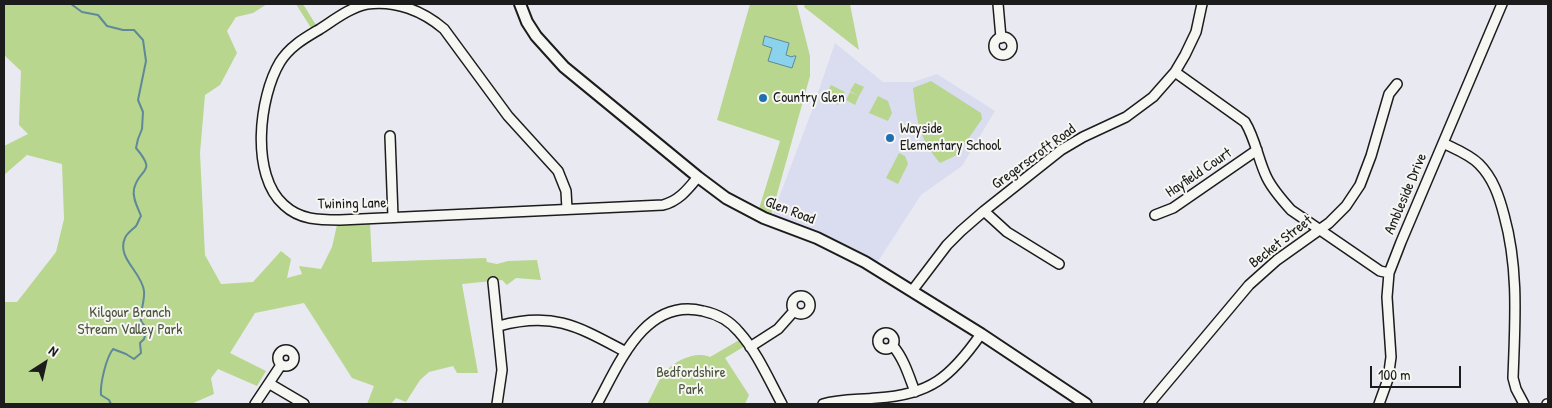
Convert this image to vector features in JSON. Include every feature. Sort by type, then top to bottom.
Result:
[{"type":"main road","name":"Glen Road","points":[[520,4],[527,22],[536,36],[564,67],[726,198],[746,210],[840,248],[981,334],[1086,404]]},
{"type":"street","name":"Twining Lane","points":[[567,209],[566,191],[558,171],[508,116],[444,29],[431,18],[410,8],[393,4],[367,4],[345,14],[294,45],[280,62],[270,84],[263,114],[263,160],[270,188],[277,198],[284,206],[304,217],[315,220],[663,205],[678,198],[698,177]]},
{"type":"street","points":[[998,4],[1001,38]]},
{"type":"street","name":"Gregerscroft Road","points":[[912,291],[947,245],[961,230],[984,211],[1062,150],[1083,137],[1126,117],[1154,97],[1175,72],[1186,55],[1196,32],[1202,4]]},
{"type":"street","name":"Ambleside Drive","points":[[1379,404],[1388,380],[1391,357],[1387,298],[1389,273],[1502,4]]},
{"type":"street","points":[[1175,72],[1246,122],[1267,178],[1291,210],[1380,271],[1389,273]]},
{"type":"street","name":"Becket Street","points":[[1149,404],[1249,285],[1277,260],[1329,222],[1346,206],[1360,185],[1371,156],[1389,94],[1397,84]]},
{"type":"street","points":[[390,136],[393,217]]},
{"type":"street","points":[[1443,143],[1465,153],[1479,164],[1493,181],[1500,197],[1510,236],[1515,275],[1513,378],[1516,390],[1524,404]]},
{"type":"street","name":"Hayfield Court","points":[[1155,215],[1173,208],[1257,150]]},
{"type":"street","points":[[984,211],[1008,232],[1059,264]]},
{"type":"street","points":[[493,282],[502,370],[497,404]]},
{"type":"street","points":[[597,404],[626,352],[636,337],[649,324],[657,318],[681,310],[695,309],[710,313],[729,322],[739,331],[782,404]]},
{"type":"street","points":[[750,348],[778,329],[794,311]]},
{"type":"street","points":[[499,326],[530,321],[552,320],[564,322],[579,327],[626,352]]},
{"type":"street","points":[[823,404],[882,401],[915,392],[949,374],[964,358],[981,334]]},
{"type":"street","points":[[893,346],[899,353],[909,373],[915,392]]},
{"type":"street","points":[[255,404],[282,365]]},
{"type":"street","points":[[270,384],[304,404]]},
{"type":"shaded area","name":"Wayside Elementary School","points":[[835,43],[883,82],[913,82],[937,74],[995,111],[962,166],[921,195],[877,263],[829,237],[772,216]]},
{"type":"green space","name":"Kilgour Branch Stream Valley Park","points":[[4,4],[267,4],[253,13],[236,17],[227,31],[237,53],[220,85],[205,95],[200,153],[205,255],[221,284],[253,282],[281,251],[291,259],[287,278],[302,274],[299,266],[321,269],[332,247],[337,225],[370,223],[372,262],[486,258],[487,262],[497,264],[508,261],[537,260],[541,280],[516,278],[507,285],[502,280],[462,284],[478,373],[457,373],[453,366],[429,372],[420,380],[406,402],[396,398],[391,404],[367,404],[374,386],[352,378],[304,303],[255,313],[230,353],[266,371],[257,386],[218,369],[211,378],[214,394],[191,404],[4,404],[4,302],[17,302],[56,252],[64,219],[62,164],[27,155],[4,175],[4,146],[28,134],[19,125],[21,71],[4,55]]},
{"type":"green space","points":[[296,4],[303,4],[316,25],[311,28]]},
{"type":"green space","name":"Country Glen","points":[[750,4],[797,5],[810,56],[810,76],[771,216],[758,212],[780,141],[717,120]]},
{"type":"green space","points":[[805,4],[850,4],[859,50],[804,7]]},
{"type":"green space","points":[[931,81],[981,113],[982,119],[957,155],[940,163],[923,137],[913,88]]},
{"type":"green space","points":[[855,83],[864,87],[859,96],[850,91]]},
{"type":"green space","points":[[831,85],[845,92],[838,105],[824,98]]},
{"type":"green space","points":[[850,92],[859,96],[855,105],[846,100]]},
{"type":"green space","points":[[878,96],[888,101],[892,113],[888,121],[869,113]]},
{"type":"green space","points":[[899,153],[905,156],[908,164],[898,184],[886,178]]},
{"type":"green space","name":"Bedfordshire Park","points":[[741,339],[745,346],[725,358],[749,395],[745,404],[647,404],[664,373],[671,366],[693,356],[705,355],[710,357]]},
{"type":"water","points":[[765,36],[789,43],[786,55],[796,56],[792,68],[768,61],[772,48],[763,45]]},
{"type":"waterway","points":[[71,4],[82,12],[98,15],[107,26],[123,30],[134,30],[143,40],[146,61],[138,100],[143,112],[142,129],[136,148],[146,162],[146,167],[136,182],[134,189],[134,196],[141,216],[136,226],[126,236],[123,245],[127,259],[142,284],[144,295],[141,321],[147,329],[144,339],[140,343],[141,353],[134,359],[113,349],[110,353],[101,384],[101,395],[109,400],[111,404]]},
{"type":"place","name":"Country Glen","points":[[763,98]]},
{"type":"place","name":"Wayside Elementary School","points":[[890,138]]}]
